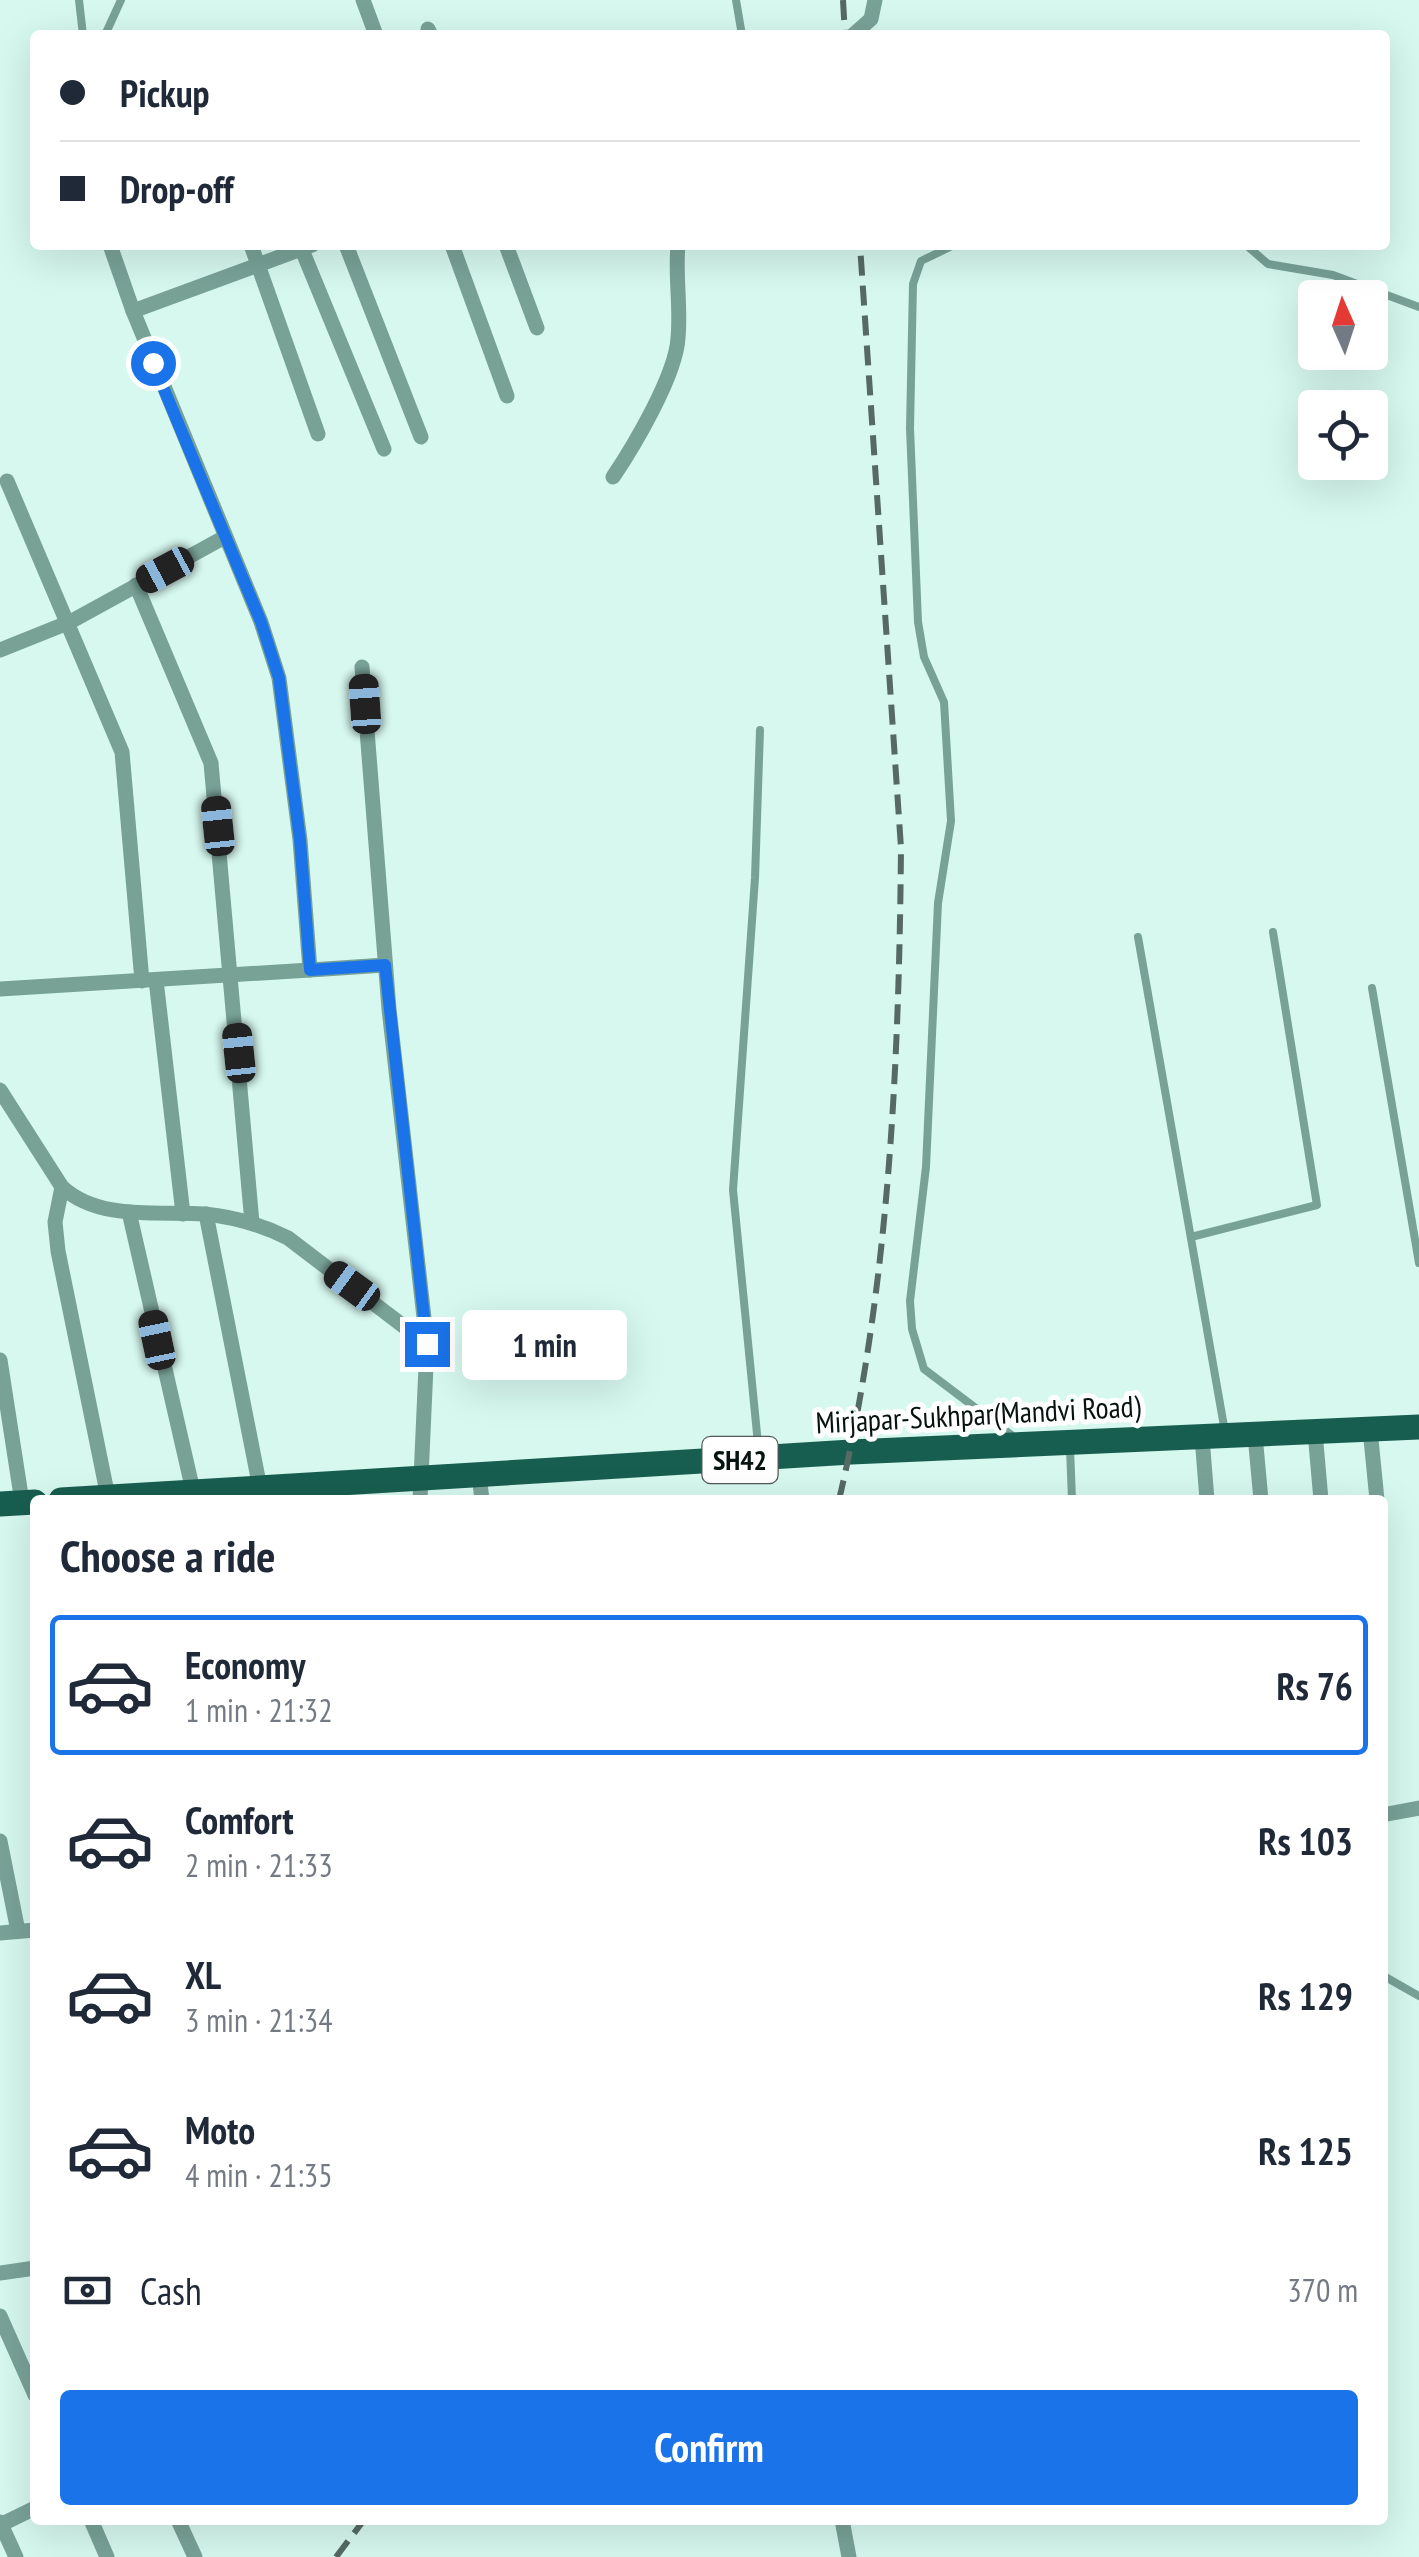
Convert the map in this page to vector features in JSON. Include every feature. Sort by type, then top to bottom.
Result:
[{"type":"main road","name":"Mirjapar-Sukhpar(Mandvi Road)","points":[[202,1495],[260,1488],[299,1493],[481,1488],[760,1459],[1419,1427]]},
{"type":"street","points":[[363,0],[374,30]]},
{"type":"street","points":[[858,30],[871,19],[876,0]]},
{"type":"street","points":[[112,250],[223,538],[261,622],[279,678],[298,822],[310,970]]},
{"type":"street","points":[[253,250],[318,434]]},
{"type":"street","points":[[133,312],[294,250]]},
{"type":"street","points":[[306,250],[384,449]]},
{"type":"street","points":[[348,250],[421,436]]},
{"type":"street","points":[[454,250],[507,396]]},
{"type":"street","points":[[508,250],[538,328]]},
{"type":"street","points":[[612,477],[639,439],[674,355],[678,339],[674,290],[678,250]]},
{"type":"street","points":[[6,480],[70,622],[122,752],[182,1214]]},
{"type":"street","points":[[0,650],[70,622],[223,538]]},
{"type":"street","points":[[136,585],[211,763],[252,1224]]},
{"type":"street","points":[[362,668],[385,965],[427,1344],[420,1489]]},
{"type":"street","points":[[0,989],[385,965]]},
{"type":"street","points":[[0,1090],[62,1187],[73,1197],[129,1212],[206,1214],[252,1224],[288,1238],[427,1344]]},
{"type":"street","points":[[62,1187],[55,1222],[58,1251],[108,1495]]},
{"type":"street","points":[[129,1212],[194,1495]]},
{"type":"street","points":[[206,1214],[260,1488]]},
{"type":"street","points":[[0,1360],[19,1502]]},
{"type":"street","points":[[1370,1429],[1377,1495]]},
{"type":"street","points":[[1315,1432],[1321,1495]]},
{"type":"street","points":[[1254,1435],[1260,1495]]},
{"type":"street","points":[[1208,1495],[1214,1437]]},
{"type":"street","points":[[1388,1814],[1419,1808]]},
{"type":"street","points":[[0,1840],[18,1931]]},
{"type":"street","points":[[0,1932],[30,1930]]},
{"type":"street","points":[[0,2272],[30,2269]]},
{"type":"street","points":[[0,2316],[30,2384]]},
{"type":"street","points":[[16,2557],[0,2524],[30,2510]]},
{"type":"street","points":[[93,2525],[107,2557]]},
{"type":"street","points":[[180,2525],[195,2557]]},
{"type":"street","points":[[843,2525],[849,2557]]},
{"type":"lane","points":[[79,0],[82,30]]},
{"type":"lane","points":[[107,30],[121,0]]},
{"type":"lane","points":[[736,0],[741,30]]},
{"type":"lane","points":[[944,250],[921,261],[914,284],[910,428],[918,622],[924,658],[944,702],[952,821],[936,921],[926,1167],[910,1301],[912,1328],[924,1369],[1026,1445]]},
{"type":"lane","points":[[1252,250],[1268,264],[1333,275],[1419,306]]},
{"type":"lane","points":[[760,730],[755,878],[733,1190],[760,1459]]},
{"type":"lane","points":[[1191,1236],[1318,1205],[1273,932]]},
{"type":"lane","points":[[1138,938],[1191,1236],[1214,1437]]},
{"type":"lane","points":[[1372,988],[1419,1263]]},
{"type":"lane","points":[[1069,1444],[1072,1495]]},
{"type":"lane","points":[[1388,1978],[1419,1996]]},
{"type":"railway","points":[[843,0],[845,30]]},
{"type":"railway","points":[[840,1495],[870,1339],[880,1258],[894,1094],[900,930],[901,848],[860,250]]},
{"type":"railway","points":[[336,2557],[360,2525]]},
{"type":"route","points":[[153,363],[261,622],[279,678],[300,840],[310,970],[385,965],[427,1344]]}]
